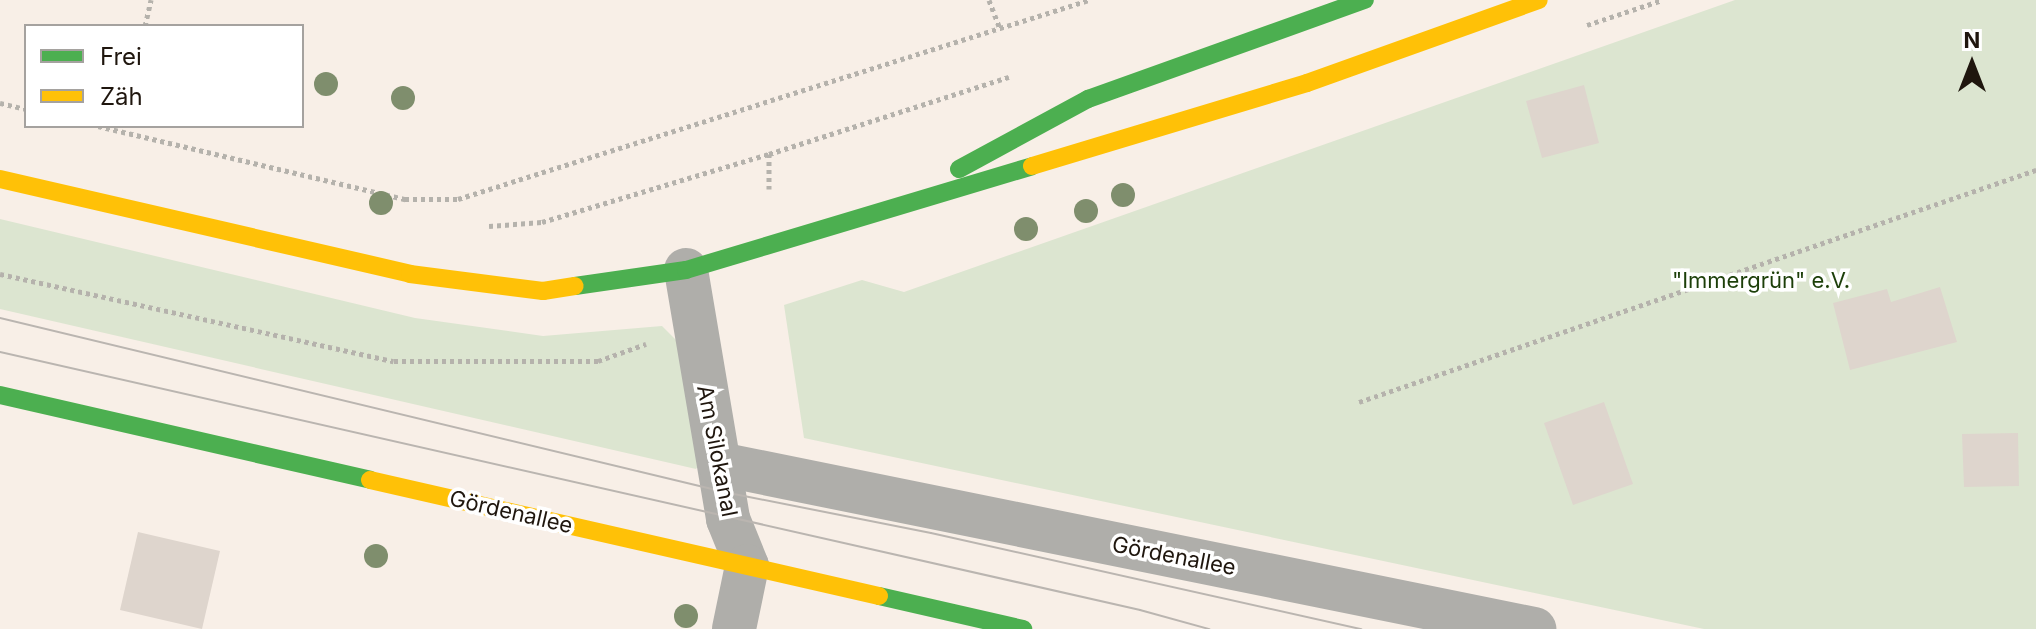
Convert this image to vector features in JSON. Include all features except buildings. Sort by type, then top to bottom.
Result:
[{"type":"street","points":[[876,214],[1088,99],[1365,0]]},
{"type":"street","points":[[0,179],[410,274],[543,291],[686,270],[1307,83],[1539,0]]},
{"type":"street","name":"Am Silokanal","points":[[686,270],[728,519],[747,566]]},
{"type":"street","name":"Gördenallee","points":[[0,395],[1023,629]]},
{"type":"street","name":"Gördenallee","points":[[720,464],[1534,629]]},
{"type":"street","points":[[734,629],[747,566]]},
{"type":"path","points":[[145,24],[151,0]]},
{"type":"path","points":[[989,0],[1000,28]]},
{"type":"path","points":[[120,128],[405,199],[458,199],[1089,0]]},
{"type":"path","points":[[542,222],[769,154],[1022,72]]},
{"type":"path","points":[[0,103],[24,109]]},
{"type":"path","points":[[1359,402],[2036,170]]},
{"type":"path","points":[[0,274],[394,361],[598,361],[694,327]]},
{"type":"green space","name":"\"Immergrün\" e.V.","points":[[1735,0],[2036,0],[2036,629],[1704,629],[804,438],[784,305],[862,280],[904,292]]},
{"type":"green space","points":[[0,219],[415,318],[543,336],[662,326],[680,344],[705,457],[696,469],[0,309]]},
{"type":"tram line","points":[[0,318],[724,492],[931,533],[1361,629]]},
{"type":"tram line","points":[[0,352],[1140,610],[1209,629]]},
{"type":"traffic: fast","points":[[959,169],[1088,99],[1365,0]]},
{"type":"traffic: fast","points":[[575,286],[686,270],[1032,166]]},
{"type":"traffic: fast","points":[[0,395],[370,480]]},
{"type":"traffic: fast","points":[[879,596],[1023,629]]},
{"type":"traffic: slow","points":[[1032,166],[1307,83],[1539,0]]},
{"type":"traffic: slow","points":[[0,179],[410,274],[543,291],[575,286]]},
{"type":"traffic: slow","points":[[370,480],[879,596]]}]
